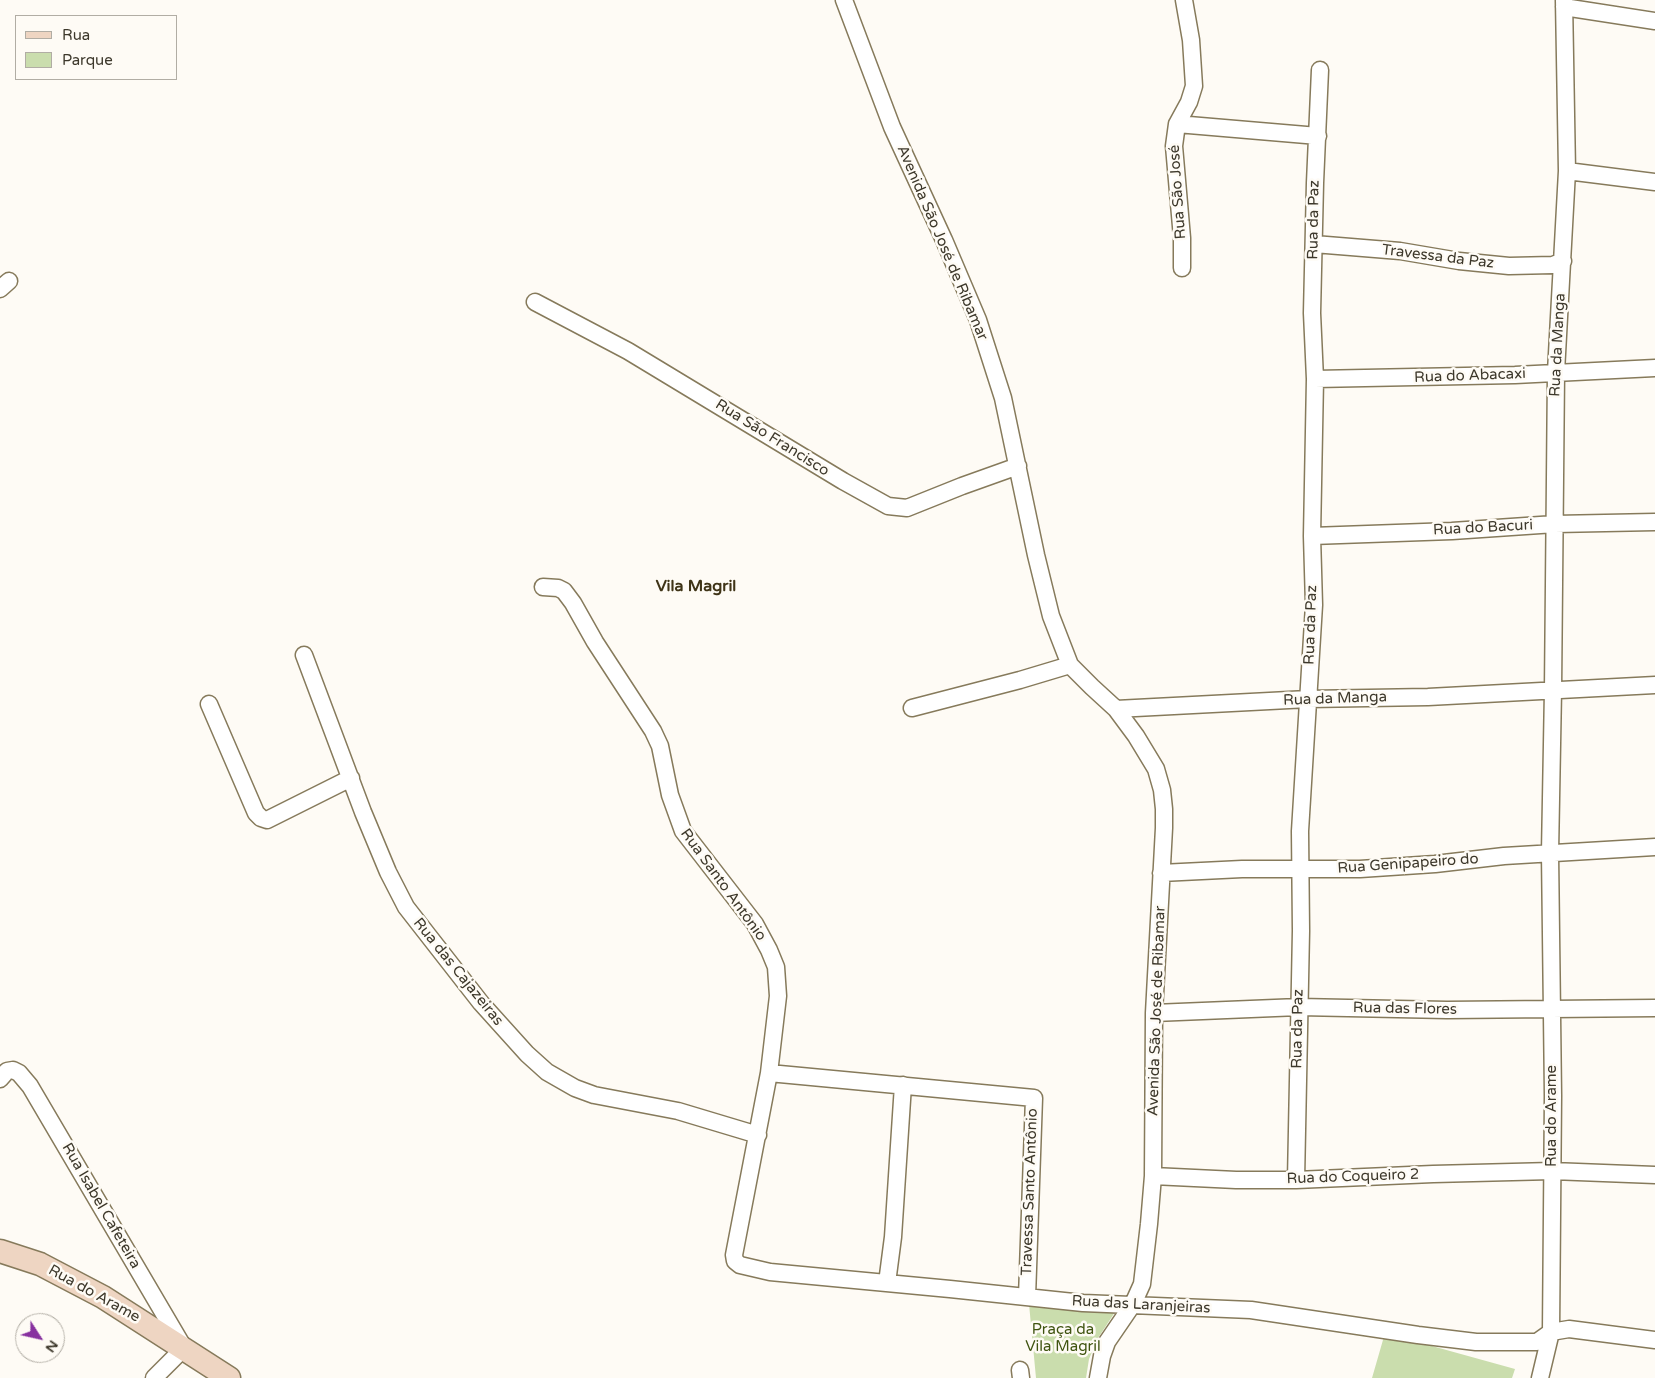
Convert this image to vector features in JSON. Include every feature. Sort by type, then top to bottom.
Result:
[{"type":"main road","name":"Rua do Arame","points":[[0,1252],[40,1264],[103,1297],[229,1378]]},
{"type":"street","name":"Avenida São José de Ribamar","points":[[844,0],[892,127],[944,240],[978,320],[1003,398],[1036,555],[1051,616],[1070,665],[1116,709],[1148,755],[1156,770],[1162,790],[1164,809],[1154,1013],[1153,1176],[1142,1284],[1133,1304],[1108,1342],[1102,1356],[1098,1378]]},
{"type":"street","name":"Rua São José","points":[[1182,268],[1182,238],[1174,146],[1177,124],[1189,102],[1194,86],[1191,40],[1184,0]]},
{"type":"street","points":[[1564,4],[1655,21]]},
{"type":"street","name":"Rua da Manga","points":[[1550,853],[1556,372],[1567,171],[1564,4]]},
{"type":"street","name":"Rua da Paz","points":[[1296,1180],[1301,931],[1300,831],[1314,605],[1312,536],[1315,379],[1312,313],[1320,70]]},
{"type":"street","points":[[1177,124],[1318,136]]},
{"type":"street","points":[[1567,171],[1655,182]]},
{"type":"street","name":"Travessa da Paz","points":[[1314,244],[1400,251],[1459,261],[1509,266],[1553,264],[1563,261]]},
{"type":"street","name":"Rua São Francisco","points":[[535,302],[628,351],[843,481],[888,506],[907,508],[1018,466]]},
{"type":"street","name":"Rua do Abacaxi","points":[[1315,379],[1515,375],[1655,368]]},
{"type":"street","name":"Rua do Bacuri","points":[[1312,536],[1555,524],[1655,522]]},
{"type":"street","name":"Rua Santo Antônio","points":[[543,587],[558,588],[573,603],[595,642],[654,731],[660,746],[670,795],[683,831],[755,924],[776,967],[778,996],[769,1073],[734,1254]]},
{"type":"street","name":"Rua das Cajazeiras","points":[[304,655],[350,778],[388,872],[406,907],[481,1003],[528,1054],[547,1072],[575,1088],[594,1095],[678,1111],[758,1135]]},
{"type":"street","points":[[912,708],[1070,665]]},
{"type":"street","name":"Rua da Manga","points":[[1116,709],[1308,698],[1428,696],[1655,685]]},
{"type":"street","points":[[209,704],[256,813],[261,818],[267,820],[350,778]]},
{"type":"street","name":"Rua Genipapeiro do","points":[[1161,873],[1242,869],[1360,869],[1550,853],[1655,847]]},
{"type":"street","name":"Rua do Arame","points":[[1540,1378],[1551,1332],[1552,1009],[1550,853]]},
{"type":"street","name":"Rua das Flores","points":[[1154,1013],[1299,1008],[1447,1010],[1655,1008]]},
{"type":"street","name":"Rua Isabel Cafeteira","points":[[6,1074],[19,1072],[34,1093],[184,1348]]},
{"type":"street","name":"Travessa Santo Antônio","points":[[769,1073],[1034,1098],[1026,1297]]},
{"type":"street","points":[[887,1283],[893,1237],[903,1085]]},
{"type":"street","name":"Rua do Coqueiro 2","points":[[1153,1176],[1236,1180],[1296,1180],[1552,1171],[1655,1175]]},
{"type":"street","name":"Rua das Laranjeiras","points":[[734,1254],[735,1261],[740,1265],[770,1272],[1083,1303],[1251,1310],[1476,1342],[1537,1342],[1551,1332],[1569,1329],[1655,1340]]},
{"type":"street","points":[[154,1378],[184,1348]]},
{"type":"green space","name":"Praça da Vila Magril","points":[[1029,1304],[1115,1312],[1098,1338],[1089,1359],[1086,1378],[1036,1378]]},
{"type":"green space","points":[[1385,1333],[1515,1369],[1512,1378],[1372,1378]]},
{"type":"district","name":"Vila Magril","points":[[696,587]]}]
